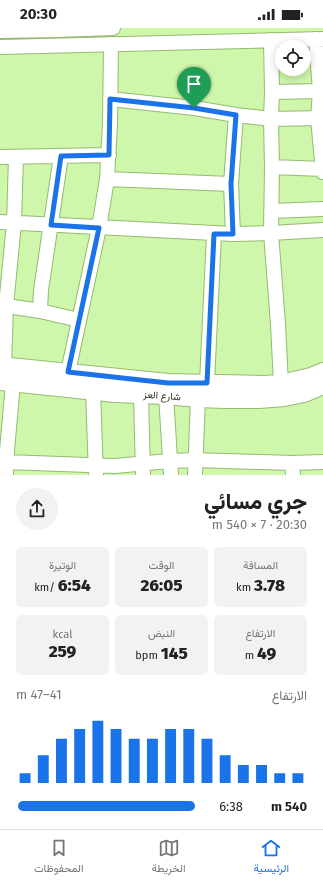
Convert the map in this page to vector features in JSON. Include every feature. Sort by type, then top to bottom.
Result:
[{"type":"main road","name":"شارع العز","points":[[4,374],[68,372],[168,383],[203,391],[259,398],[284,397],[304,393],[323,385]]},
{"type":"main road","name":"شارع العز","points":[[4,374],[93,391],[166,395],[258,384],[281,384],[311,377],[323,372]]},
{"type":"street","points":[[0,31],[15,29],[112,28]]},
{"type":"street","points":[[0,47],[320,39],[323,172]]},
{"type":"street","points":[[271,40],[271,233],[281,384]]},
{"type":"street","points":[[68,372],[99,228],[107,179],[109,155],[111,44]]},
{"type":"street","points":[[272,92],[322,91]]},
{"type":"street","points":[[110,99],[194,108],[271,119],[321,118]]},
{"type":"street","points":[[233,234],[231,184],[236,115]]},
{"type":"street","points":[[0,157],[109,155]]},
{"type":"street","points":[[40,311],[41,290],[61,156]]},
{"type":"street","points":[[16,157],[7,223],[3,306],[6,468],[95,470],[115,466],[143,469],[170,468],[195,460],[218,468],[292,469],[323,462]]},
{"type":"street","points":[[272,167],[322,169]]},
{"type":"street","points":[[107,179],[231,184]]},
{"type":"street","points":[[272,211],[323,209]]},
{"type":"street","points":[[7,223],[214,234],[323,230]]},
{"type":"street","points":[[195,475],[195,460],[203,391],[214,234]]},
{"type":"street","points":[[3,306],[40,311],[79,320]]},
{"type":"street","points":[[93,391],[95,470]]},
{"type":"street","points":[[141,394],[143,469]]},
{"type":"street","points":[[166,395],[170,468]]},
{"type":"route","points":[[110,99],[194,108],[236,115],[231,184],[233,234],[214,234],[207,383],[168,383],[68,372],[99,228],[51,225],[61,156],[109,155],[110,99]]}]
